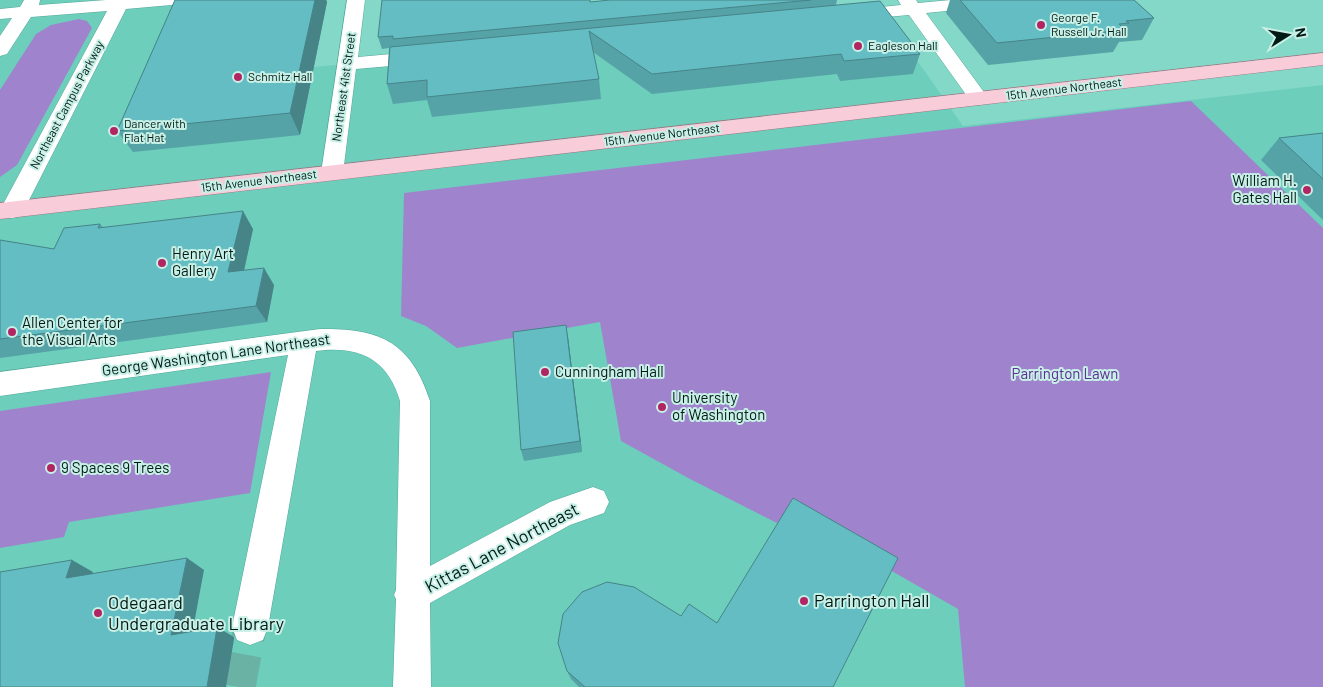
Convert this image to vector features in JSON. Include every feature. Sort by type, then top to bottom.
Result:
[{"type":"main road","name":"15th Avenue Northeast","points":[[6,210],[1323,59]]},
{"type":"street","points":[[0,14],[30,6],[171,0]]},
{"type":"street","name":"Northeast 41st Street","points":[[332,173],[356,0]]},
{"type":"street","points":[[834,17],[910,4],[1006,0]]},
{"type":"street","name":"Northeast Campus Parkway","points":[[6,210],[121,2]]},
{"type":"street","points":[[910,4],[979,99]]},
{"type":"street","points":[[0,50],[30,6]]},
{"type":"street","points":[[347,64],[445,54]]},
{"type":"street","name":"George Washington Lane Northeast","points":[[0,384],[335,339],[368,344],[389,356],[407,375],[414,401],[412,687]]},
{"type":"street","points":[[250,627],[304,342]]},
{"type":"street","name":"Kittas Lane Northeast","points":[[412,595],[561,513],[593,502]]},
{"type":"shaded area","name":"University of Washington","points":[[0,0],[327,0],[314,67],[884,13],[963,126],[1323,85],[1323,687],[0,687]]},
{"type":"green space","points":[[79,19],[87,21],[92,28],[17,165],[0,177],[0,90],[36,34],[51,25]]},
{"type":"green space","name":"Parrington Lawn","points":[[1191,101],[1323,228],[1323,687],[965,687],[958,609],[789,512],[777,523],[690,479],[621,441],[600,322],[457,348],[426,326],[401,316],[404,193]]},
{"type":"green space","points":[[271,372],[250,493],[69,522],[64,537],[0,548],[0,411]]},
{"type":"building","name":"Schmitz Hall","points":[[175,0],[315,0],[290,113],[117,131]]},
{"type":"building","points":[[382,0],[590,0],[590,2],[610,0],[811,0],[393,39],[393,36],[378,37]]},
{"type":"building","points":[[960,0],[1134,0],[1154,18],[1126,21],[1129,23],[1119,24],[1125,30],[997,43]]},
{"type":"building","points":[[880,1],[920,54],[844,61],[841,54],[652,74],[589,31],[599,79],[427,97],[427,80],[387,84],[390,47]]},
{"type":"building","points":[[1323,133],[1323,179],[1279,138]]},
{"type":"building","points":[[243,211],[228,272],[264,268],[256,306],[0,339],[0,240],[54,249],[64,228],[100,224],[98,228]]},
{"type":"building","name":"Cunningham Hall","points":[[566,325],[580,441],[521,450],[513,332]]},
{"type":"building","name":"Parrington Hall","points":[[793,498],[898,558],[833,687],[585,687],[567,671],[558,643],[563,614],[582,592],[607,582],[634,587],[681,616],[689,604],[717,623]]},
{"type":"building","name":"Odegaard Undergraduate Library","points":[[187,558],[171,635],[217,627],[207,687],[0,687],[0,572],[72,560],[66,578]]},
{"type":"tunnel","points":[[239,687],[250,627]]},
{"type":"place","name":"George F. Russell Jr. Hall","points":[[1041,25]]},
{"type":"place","name":"Eagleson Hall","points":[[858,46]]},
{"type":"place","name":"Schmitz Hall","points":[[238,77]]},
{"type":"place","name":"Dancer with Flat Hat","points":[[114,131]]},
{"type":"place","name":"William H. Gates Hall","points":[[1307,190]]},
{"type":"place","name":"Henry Art Gallery","points":[[162,263]]},
{"type":"place","name":"Allen Center for the Visual Arts","points":[[12,332]]},
{"type":"place","name":"Cunningham Hall","points":[[545,372]]},
{"type":"place","name":"University of Washington","points":[[662,407]]},
{"type":"place","name":"9 Spaces 9 Trees","points":[[51,468]]},
{"type":"place","name":"Parrington Hall","points":[[804,601]]},
{"type":"place","name":"Odegaard Undergraduate Library","points":[[98,613]]}]
